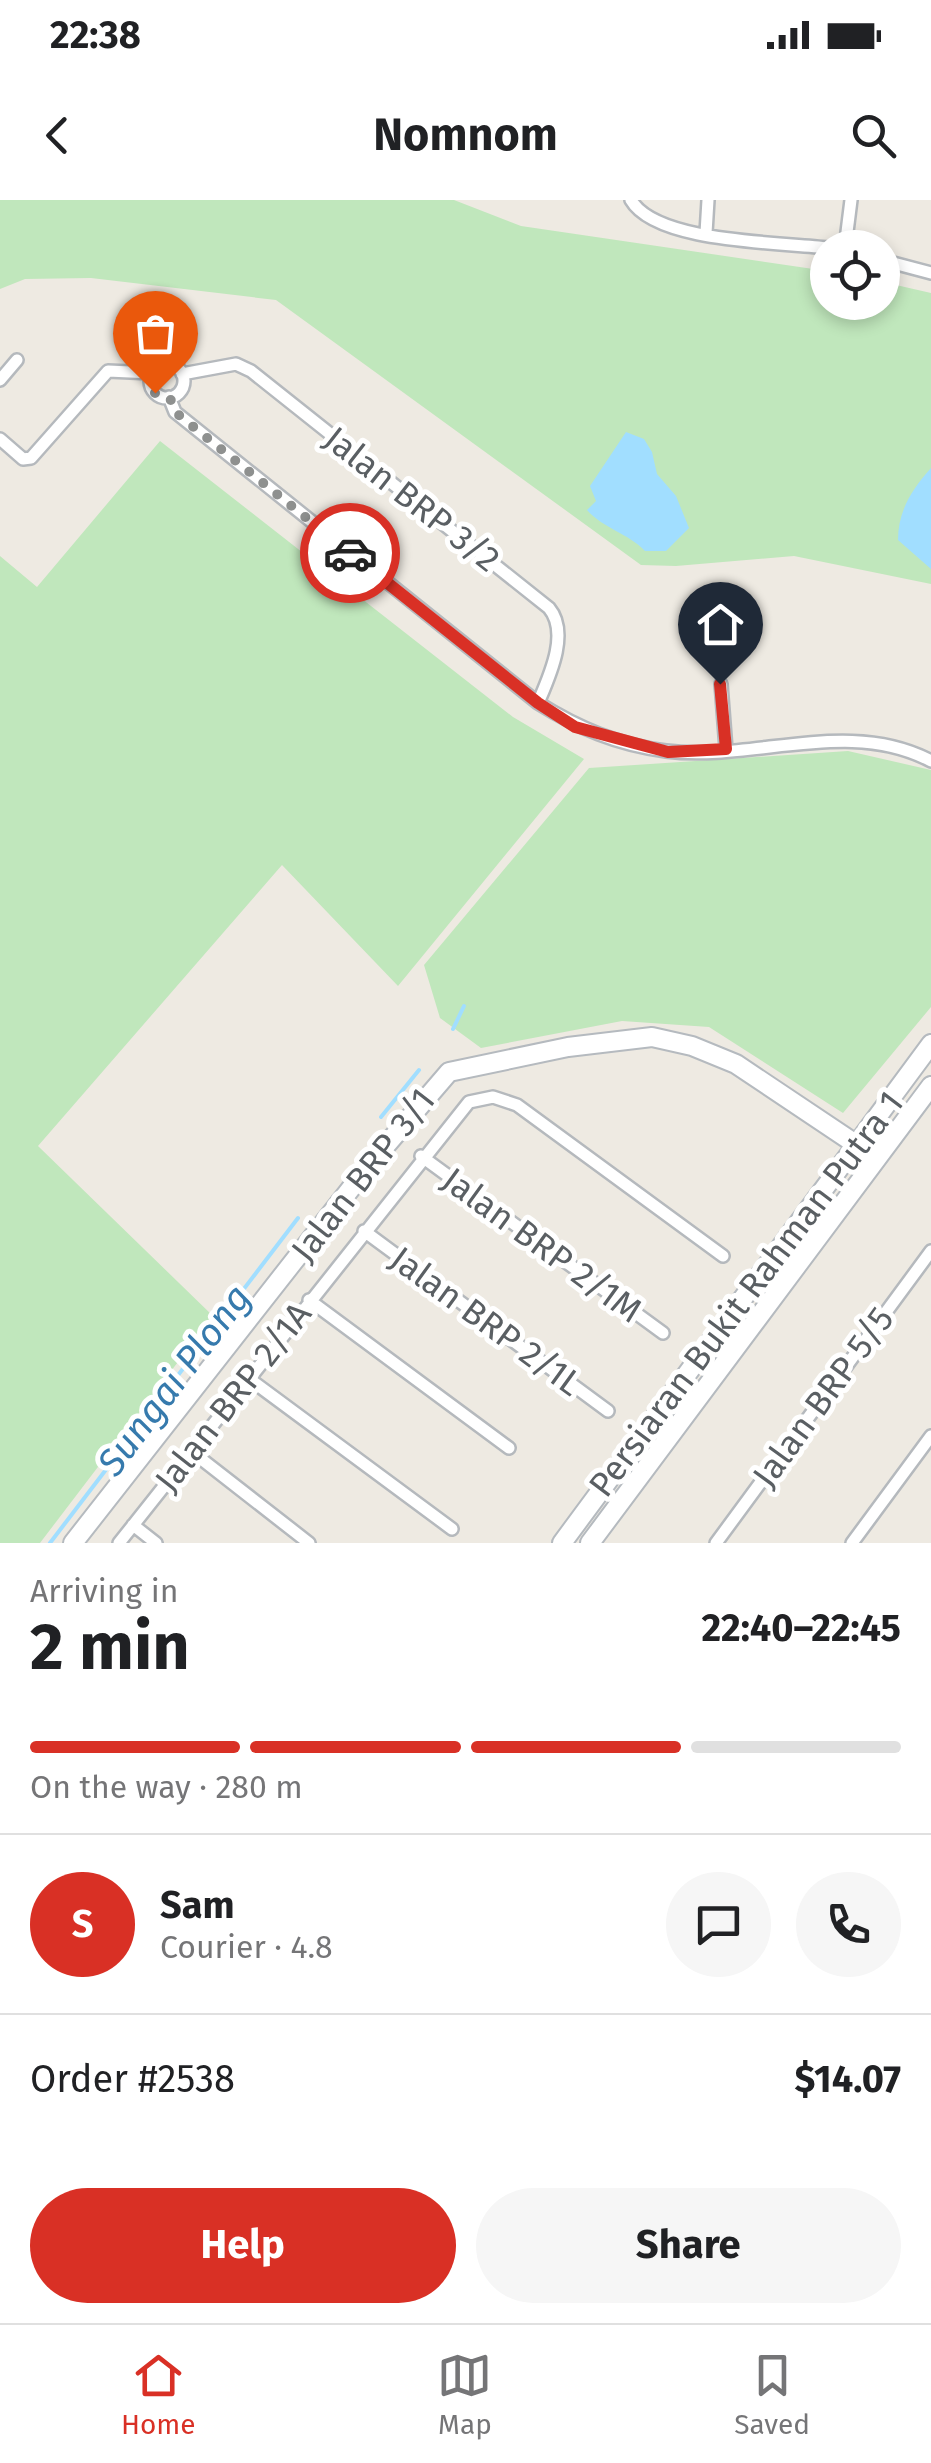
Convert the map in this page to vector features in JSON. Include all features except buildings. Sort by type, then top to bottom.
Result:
[{"type":"main road","name":"Jalan BRP 3/1","points":[[83,1539],[370,1164],[449,1072],[568,1048],[652,1038],[692,1046],[736,1064],[857,1145]]},
{"type":"main road","name":"Persiaran Bukit Rahman Putra 1","points":[[562,1543],[931,1044]]},
{"type":"main road","points":[[860,1182],[857,1145],[884,1134],[923,1081],[931,1078]]},
{"type":"main road","name":"Persiaran Bukit Rahman Putra 1","points":[[590,1543],[931,1086]]},
{"type":"street","points":[[631,200],[638,212],[662,227],[810,246]]},
{"type":"street","points":[[706,233],[708,200]]},
{"type":"street","points":[[847,230],[850,200]]},
{"type":"street","points":[[900,265],[931,273]]},
{"type":"street","points":[[0,380],[18,360]]},
{"type":"street","points":[[0,439],[23,459],[31,458],[108,371],[152,373],[169,364],[182,374],[182,387],[170,398]]},
{"type":"street","name":"Jalan BRP 3/2","points":[[182,374],[236,364],[251,371],[550,608],[559,623],[552,671],[538,703]]},
{"type":"street","points":[[152,373],[155,393],[170,398]]},
{"type":"street","points":[[170,398],[175,412],[538,703],[600,736],[668,752],[859,741],[916,753],[931,761]]},
{"type":"street","points":[[720,684],[726,749]]},
{"type":"street","name":"Jalan BRP 2/1A","points":[[119,1543],[421,1156],[469,1102],[505,1100],[723,1256]]},
{"type":"street","name":"Jalan BRP 2/1M","points":[[421,1156],[663,1333]]},
{"type":"street","name":"Jalan BRP 2/1L","points":[[364,1231],[608,1411]]},
{"type":"street","name":"Jalan BRP 5/5","points":[[716,1543],[931,1251]]},
{"type":"street","points":[[309,1300],[509,1448]]},
{"type":"street","points":[[248,1378],[452,1529]]},
{"type":"street","points":[[852,1543],[931,1436]]},
{"type":"street","points":[[192,1451],[309,1543]]},
{"type":"street","points":[[132,1525],[156,1543]]},
{"type":"green space","points":[[0,200],[454,200],[521,226],[810,268],[810,320],[900,320],[900,286],[931,293],[931,584],[794,556],[676,566],[641,565],[276,300],[91,278],[25,279],[0,289]]},
{"type":"green space","points":[[160,441],[513,717],[584,759],[398,986],[282,865],[38,1146],[213,1316],[40,1543],[0,1543],[0,556],[37,587]]},
{"type":"green space","points":[[848,751],[931,770],[931,1007],[843,1113],[709,1027],[622,1021],[481,1048],[440,1018],[424,965],[589,768]]},
{"type":"water","points":[[626,432],[644,439],[657,474],[676,496],[689,528],[666,551],[645,551],[587,510],[596,501],[590,486]]},
{"type":"water","points":[[931,468],[931,569],[898,540],[907,501]]},
{"type":"waterway","name":"Sungai Plong","points":[[453,1029],[464,1006]]},
{"type":"waterway","name":"Sungai Plong","points":[[381,1117],[419,1070]]},
{"type":"waterway","name":"Sungai Plong","points":[[50,1543],[298,1218]]},
{"type":"way so far","points":[[155,393],[170,398],[175,412],[350,553]]},
{"type":"route","points":[[350,553],[538,703],[575,727],[600,736],[668,752],[726,749],[720,684]]}]
